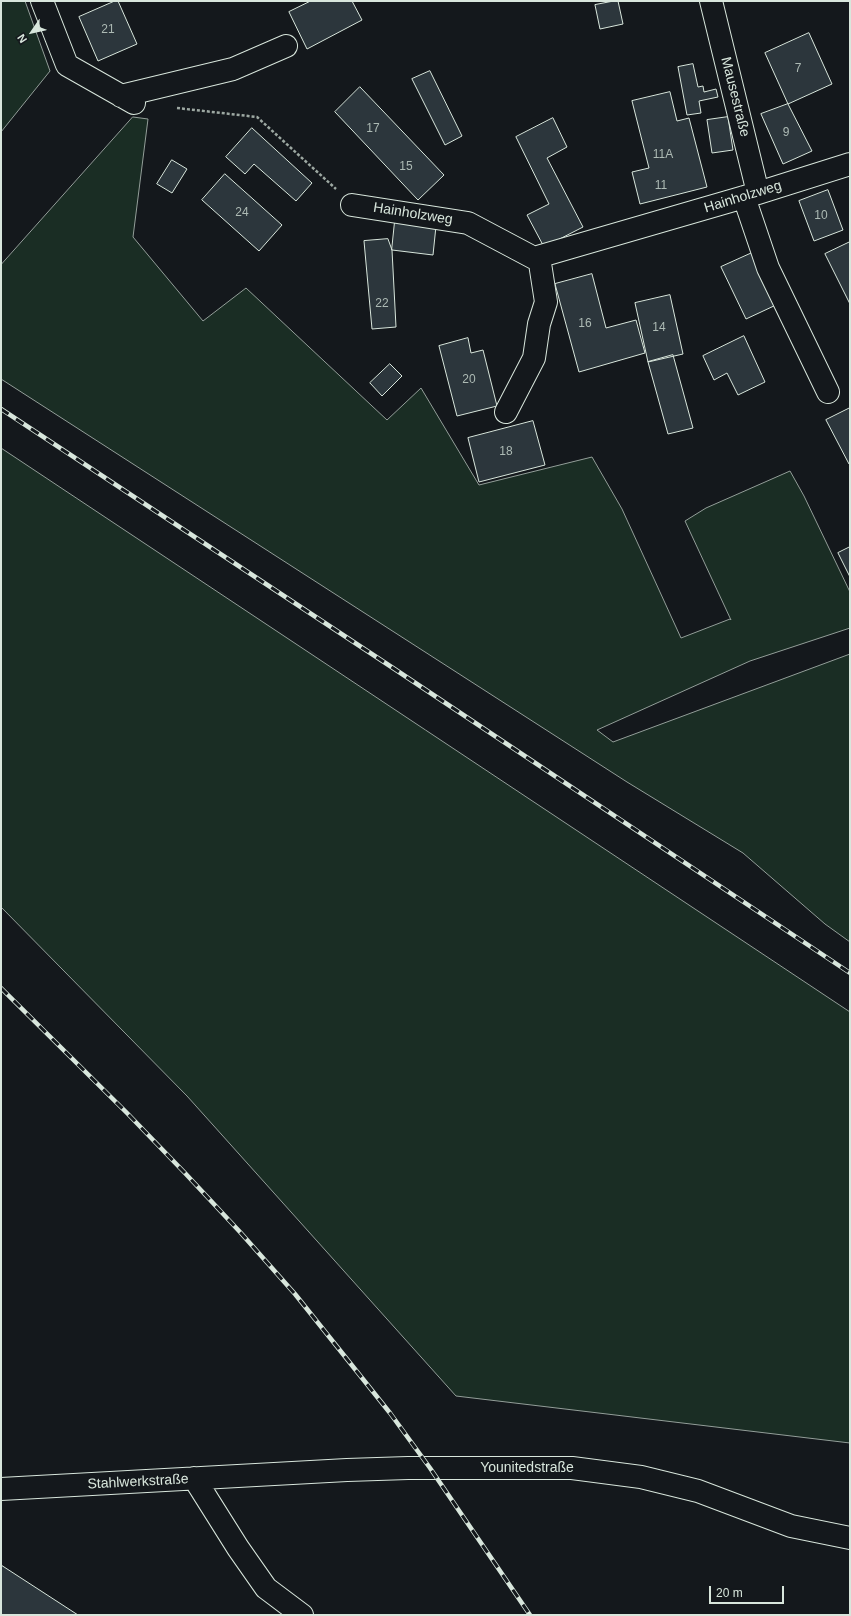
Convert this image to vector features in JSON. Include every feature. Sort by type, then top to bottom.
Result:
[{"type":"street","points":[[42,1],[67,65],[129,100],[233,69],[286,46]]},
{"type":"street","name":"Mausestraße","points":[[711,1],[751,195],[768,268],[828,392]]},
{"type":"street","name":"Hainholzweg","points":[[352,204],[468,222],[534,258],[751,195],[850,164]]},
{"type":"street","points":[[506,412],[534,358],[539,324],[546,302],[539,257]]},
{"type":"street","name":"Younitedstraße","points":[[194,1478],[408,1468],[572,1468],[641,1476],[698,1491],[791,1526],[850,1538]]},
{"type":"street","name":"Stahlwerkstraße","points":[[1,1489],[194,1478],[238,1548],[266,1588],[302,1615]]},
{"type":"path","points":[[174,108],[257,117],[352,204]]},
{"type":"green space","points":[[1,1],[25,1],[50,71],[1,132]]},
{"type":"green space","points":[[133,117],[148,119],[133,237],[203,321],[246,288],[387,420],[421,388],[479,485],[592,457],[622,509],[681,638],[730,619],[731,620],[685,521],[706,508],[790,471],[804,496],[850,592],[850,628],[750,661],[597,730],[613,742],[850,654],[850,942],[825,924],[743,853],[627,782],[1,379],[1,265]]},
{"type":"green space","points":[[1,448],[850,1012],[850,1443],[456,1396],[187,1096],[1,907]]},
{"type":"building","points":[[118,1],[137,44],[98,61],[79,17]]},
{"type":"building","points":[[311,1],[352,1],[362,20],[307,49],[289,12]]},
{"type":"building","points":[[618,1],[623,24],[600,29],[595,5]]},
{"type":"building","points":[[809,33],[832,84],[788,104],[765,53]]},
{"type":"building","points":[[693,64],[698,87],[703,86],[704,92],[716,89],[718,97],[699,101],[701,113],[687,115],[678,67]]},
{"type":"building","points":[[430,71],[462,136],[445,145],[412,79]]},
{"type":"building","points":[[360,87],[444,175],[418,200],[335,112]]},
{"type":"building","points":[[670,92],[677,121],[689,118],[707,187],[640,204],[632,172],[649,168],[632,101]]},
{"type":"building","points":[[788,104],[812,151],[783,164],[761,114]]},
{"type":"building","points":[[728,117],[733,150],[712,153],[707,120]]},
{"type":"building","points":[[553,118],[567,147],[547,158],[583,227],[544,247],[527,215],[549,204],[516,137]]},
{"type":"building","points":[[252,128],[312,183],[296,201],[254,164],[245,174],[226,157]]},
{"type":"building","points":[[172,160],[187,169],[172,193],[157,184]]},
{"type":"building","points":[[225,174],[282,225],[259,251],[202,200]]},
{"type":"building","points":[[828,190],[843,230],[814,241],[799,201]]},
{"type":"building","points":[[395,221],[436,226],[433,255],[392,250]]},
{"type":"building","points":[[388,239],[392,250],[396,327],[372,329],[364,241]]},
{"type":"building","points":[[850,242],[850,304],[825,254]]},
{"type":"building","points":[[752,253],[776,305],[746,319],[721,267]]},
{"type":"building","points":[[592,274],[606,328],[636,320],[645,353],[579,372],[555,284]]},
{"type":"building","points":[[670,295],[683,354],[648,362],[635,303]]},
{"type":"building","points":[[744,336],[765,382],[738,395],[727,373],[714,380],[703,356]]},
{"type":"building","points":[[468,338],[471,353],[483,350],[497,406],[457,416],[439,346]]},
{"type":"building","points":[[673,355],[693,428],[668,434],[648,362]]},
{"type":"building","points":[[390,364],[402,376],[382,396],[370,383]]},
{"type":"building","points":[[850,408],[850,464],[849,464],[826,420]]},
{"type":"building","points":[[533,421],[545,465],[479,482],[468,438]]},
{"type":"building","points":[[850,547],[850,577],[838,553]]},
{"type":"building","points":[[1,1565],[78,1615],[1,1615]]},
{"type":"railway","points":[[1,409],[850,973]]},
{"type":"railway","points":[[1,988],[184,1172],[295,1294],[390,1413],[430,1468],[530,1615]]}]
